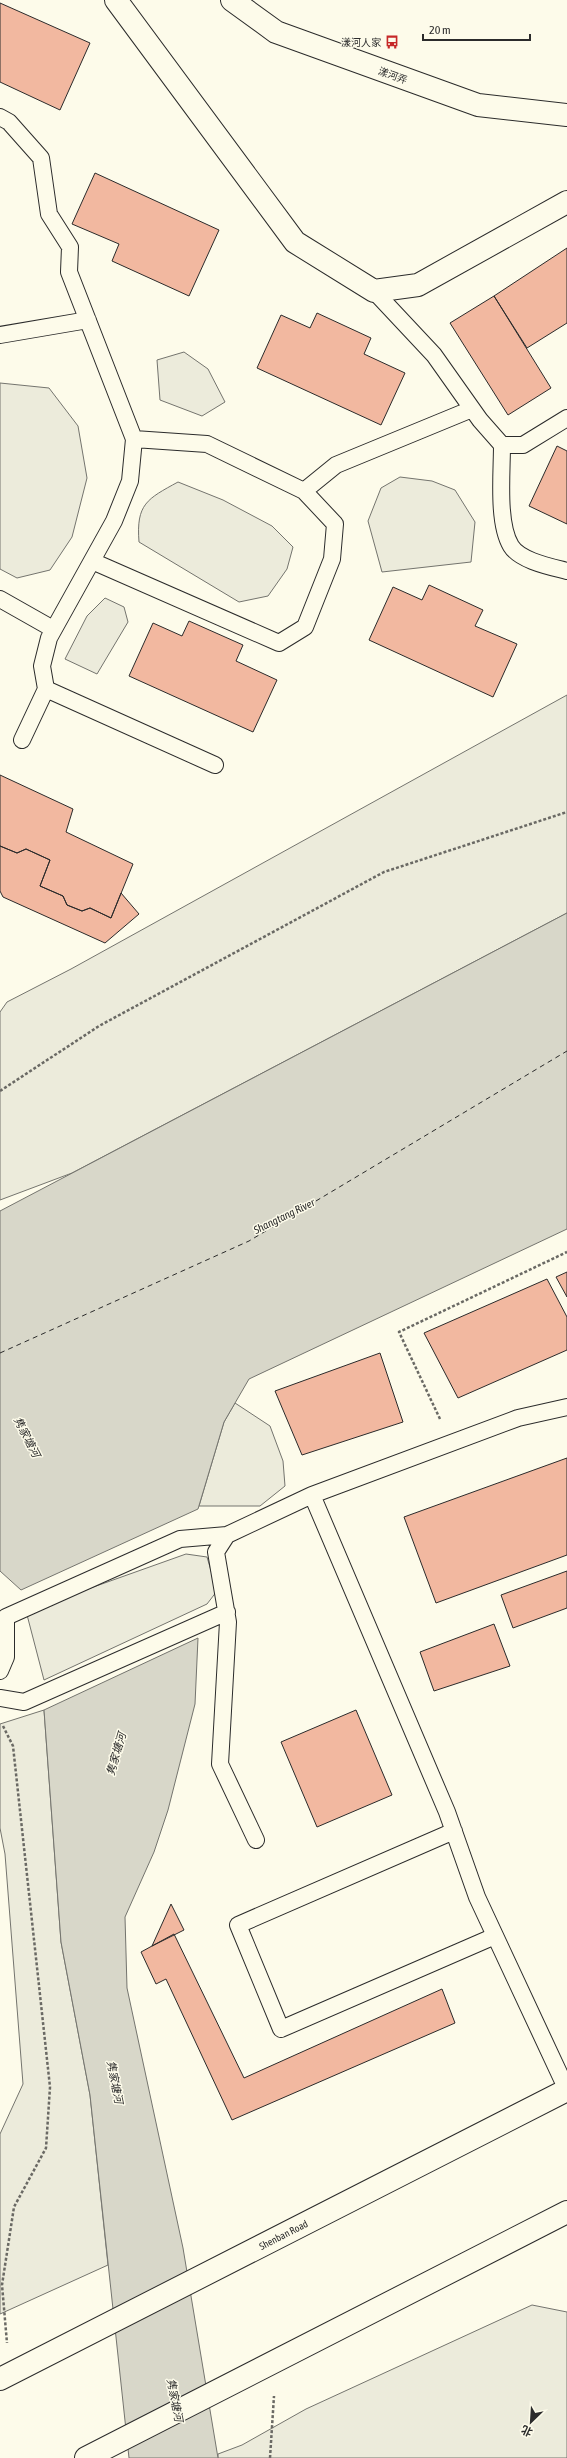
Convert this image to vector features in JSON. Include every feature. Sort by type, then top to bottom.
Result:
[{"type":"main road","points":[[116,0],[295,242],[374,290],[418,285],[567,202]]},
{"type":"main road","name":"漾河弄","points":[[232,0],[276,32],[478,105],[567,115]]},
{"type":"main road","name":"Shenban Road","points":[[5,2376],[567,2090]]},
{"type":"main road","points":[[87,2458],[567,2212]]},
{"type":"lane","points":[[0,118],[9,122],[41,158],[49,214],[70,247],[69,272],[134,439],[130,481],[114,521],[48,638],[42,666],[46,690],[22,740]]},
{"type":"lane","points":[[374,290],[434,355],[472,409],[502,445],[504,522],[512,547],[531,561],[567,571]]},
{"type":"lane","points":[[0,335],[88,320]]},
{"type":"lane","points":[[304,491],[336,465],[472,409]]},
{"type":"lane","points":[[502,445],[523,445],[567,418]]},
{"type":"lane","points":[[92,561],[279,643],[305,627],[332,559],[335,524],[304,491],[206,444],[134,439]]},
{"type":"lane","points":[[0,599],[54,629]]},
{"type":"lane","points":[[46,690],[215,765]]},
{"type":"lane","points":[[0,1670],[6,1657],[6,1617],[180,1539],[227,1535],[312,1495],[518,1418],[567,1407]]},
{"type":"lane","points":[[312,1495],[454,1831],[477,1897],[567,2090]]},
{"type":"lane","points":[[227,1535],[216,1552],[228,1622],[220,1764],[256,1840]]},
{"type":"lane","points":[[0,1698],[24,1702],[226,1612]]},
{"type":"lane","points":[[454,1831],[238,1925],[282,2029],[495,1936]]},
{"type":"path","points":[[0,1091],[99,1026],[384,872],[567,812]]},
{"type":"path","points":[[452,1443],[399,1332],[567,1252]]},
{"type":"path","points":[[0,1719],[13,1746],[50,2087],[46,2148],[14,2207],[2,2285],[5,2376]]},
{"type":"path","points":[[270,2458],[276,2361]]},
{"type":"shaded area","points":[[184,352],[208,369],[225,402],[202,416],[160,400],[157,360]]},
{"type":"shaded area","points":[[0,383],[49,388],[78,426],[87,478],[72,537],[50,570],[17,578],[0,569]]},
{"type":"shaded area","points":[[400,477],[432,481],[455,490],[475,522],[471,562],[382,572],[368,521],[381,488]]},
{"type":"shaded area","points":[[178,482],[223,500],[272,526],[293,547],[287,569],[268,596],[239,602],[139,542],[139,519],[146,504],[158,493]]},
{"type":"shaded area","points":[[105,598],[124,607],[128,622],[97,674],[65,659],[87,616]]},
{"type":"shaded area","points":[[567,695],[567,913],[72,1173],[0,1200],[0,1012],[7,1002],[71,969]]},
{"type":"shaded area","points":[[235,1403],[270,1426],[283,1461],[285,1486],[260,1506],[199,1506],[224,1422]]},
{"type":"shaded area","points":[[186,1554],[207,1557],[217,1591],[207,1604],[44,1680],[26,1611]]},
{"type":"shaded area","points":[[44,1710],[61,1942],[90,2095],[108,2265],[0,2314],[0,2134],[23,2084],[5,1854],[0,1828],[0,1724]]},
{"type":"shaded area","points":[[532,2305],[567,2312],[567,2458],[218,2458],[218,2454],[242,2445],[306,2409]]},
{"type":"water","points":[[567,913],[567,1229],[249,1379],[224,1422],[198,1509],[21,1590],[0,1571],[0,1211]]},
{"type":"water","name":"隽家塘河","points":[[198,1638],[195,1704],[168,1810],[154,1852],[125,1917],[127,1988],[183,2248],[218,2458],[129,2458],[90,2095],[61,1942],[44,1710]]},
{"type":"building","points":[[0,3],[90,43],[60,110],[0,82]]},
{"type":"building","points":[[95,173],[219,230],[189,296],[112,261],[119,244],[72,224]]},
{"type":"building","points":[[567,248],[567,323],[527,348],[494,296]]},
{"type":"building","points":[[494,296],[551,388],[508,415],[450,323]]},
{"type":"building","points":[[317,313],[371,338],[364,354],[405,373],[381,425],[257,368],[281,315],[310,328]]},
{"type":"building","points":[[557,446],[567,451],[567,524],[529,506]]},
{"type":"building","points":[[429,585],[483,610],[475,626],[517,644],[493,697],[369,640],[393,587],[422,600]]},
{"type":"building","points":[[189,621],[243,645],[236,661],[277,680],[253,732],[129,676],[153,623],[182,636]]},
{"type":"building","points":[[0,775],[73,809],[66,832],[133,864],[111,918],[90,908],[82,911],[67,905],[63,896],[40,886],[50,860],[26,849],[17,853],[0,846]]},
{"type":"building","points":[[0,846],[17,853],[26,849],[50,860],[40,886],[63,896],[67,905],[82,911],[90,908],[111,918],[121,893],[139,914],[105,943],[3,897],[0,891]]},
{"type":"building","points":[[567,1272],[567,1297],[556,1277]]},
{"type":"building","points":[[547,1279],[567,1317],[567,1350],[458,1398],[424,1333]]},
{"type":"building","points":[[380,1353],[403,1422],[302,1455],[275,1391]]},
{"type":"building","points":[[567,1458],[567,1555],[436,1603],[404,1517]]},
{"type":"building","points":[[567,1571],[567,1608],[513,1628],[501,1595]]},
{"type":"building","points":[[494,1624],[510,1666],[434,1691],[420,1652]]},
{"type":"building","points":[[356,1710],[392,1795],[317,1827],[281,1742]]},
{"type":"building","points":[[171,1904],[184,1930],[152,1946]]},
{"type":"building","points":[[174,1934],[244,2078],[442,1989],[455,2023],[232,2120],[166,1979],[156,1984],[141,1952]]},
{"type":"ferry route","points":[[0,1353],[249,1241],[567,1051]]},
{"type":"place","name":"漾河人家","points":[[392,42]]},
{"type":"water label","name":"Shangtang River","points":[[284,1216]]}]
